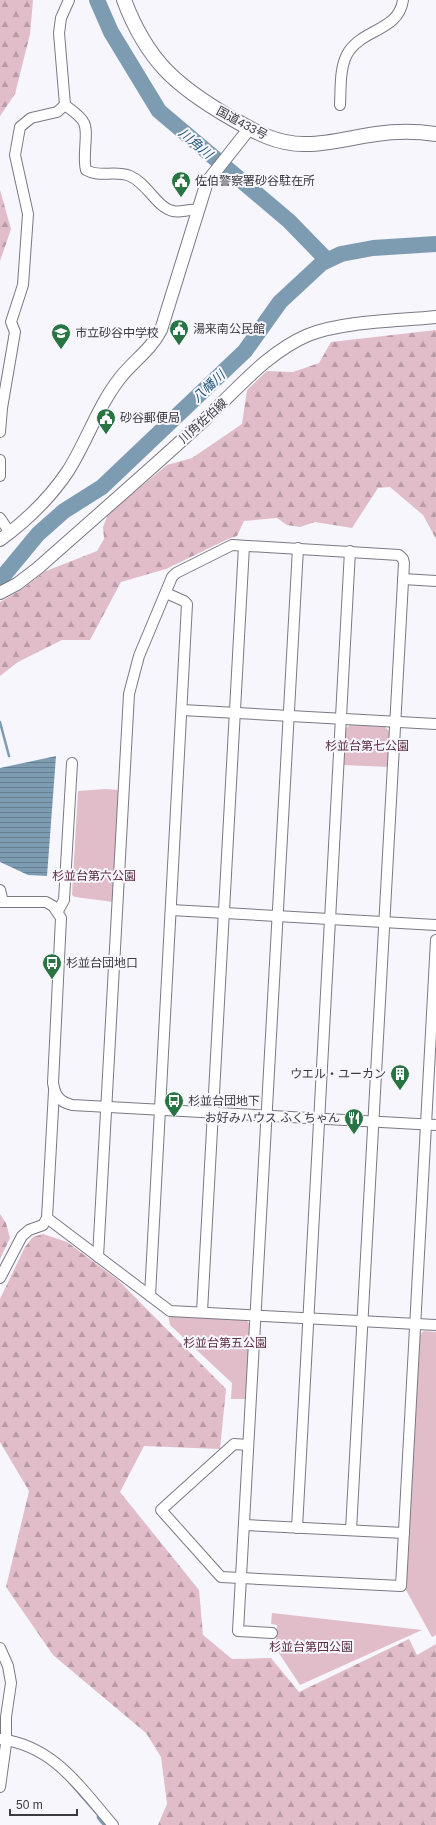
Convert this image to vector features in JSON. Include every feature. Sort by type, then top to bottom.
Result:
[{"type":"highway","name":"国道433号","points":[[124,0],[141,39],[170,76],[193,95],[249,129],[276,140],[305,144],[329,143],[390,132],[407,131],[436,134]]},
{"type":"main road","points":[[5,536],[36,510],[67,471],[107,398],[120,378],[154,343],[161,330],[197,210],[208,182],[216,169],[249,129]]},
{"type":"main road","name":"川角佐伯線","points":[[0,593],[13,586],[38,568],[205,419],[262,365],[284,348],[308,335],[335,327],[436,317]]},
{"type":"street","points":[[69,0],[61,18],[60,33],[65,106],[84,121],[86,128],[83,160],[86,170],[93,174],[117,173],[130,176],[141,182],[164,207],[173,212],[190,209],[197,210]]},
{"type":"street","points":[[340,105],[344,62],[349,51],[358,42],[394,20],[399,13],[403,0]]},
{"type":"street","points":[[0,432],[1,408],[14,332],[12,322],[23,285],[28,214],[15,155],[20,127],[31,118],[56,112],[65,106]]},
{"type":"street","points":[[0,460],[0,476]]},
{"type":"street","points":[[0,518],[5,536]]},
{"type":"street","points":[[98,1257],[129,694],[139,656],[172,578],[176,573],[228,546],[298,548],[399,555],[404,563],[351,1530]]},
{"type":"street","points":[[202,1312],[244,546]]},
{"type":"street","points":[[272,1632],[238,1631],[298,548]]},
{"type":"street","points":[[297,1528],[350,551]]},
{"type":"street","points":[[403,579],[436,581]]},
{"type":"street","points":[[150,1296],[187,604],[184,600],[166,593]]},
{"type":"street","points":[[182,710],[436,724]]},
{"type":"street","points":[[58,911],[64,900],[72,763]]},
{"type":"street","points":[[0,890],[2,902],[46,902],[58,911],[62,926],[47,1218],[43,1225],[29,1230],[22,1236],[0,1278]]},
{"type":"street","points":[[171,910],[436,925]]},
{"type":"street","points":[[248,1445],[234,1444],[161,1510],[221,1577],[401,1586],[415,1324],[431,1125],[436,940]]},
{"type":"street","points":[[54,1091],[58,1098],[64,1103],[106,1107],[431,1125]]},
{"type":"street","points":[[47,1218],[170,1311],[436,1325]]},
{"type":"street","points":[[244,1525],[404,1533]]},
{"type":"street","points":[[0,1648],[8,1666],[11,1683],[6,1717],[6,1740],[0,1787]]},
{"type":"street","points":[[6,1740],[43,1753],[63,1768],[113,1825]]},
{"type":"green space","points":[[0,0],[33,0],[30,34],[15,94],[0,116]]},
{"type":"green space","points":[[0,190],[11,229],[0,261]]},
{"type":"green space","points":[[436,330],[436,539],[423,515],[390,487],[378,488],[352,528],[315,522],[300,527],[287,525],[277,518],[244,521],[237,536],[166,569],[121,582],[90,640],[62,640],[18,662],[0,676],[0,602],[21,590],[46,571],[97,551],[104,539],[103,527],[108,514],[167,465],[192,458],[242,424],[247,390],[267,371],[293,372],[319,363],[331,342]]},
{"type":"green space","name":"杉並台第七公園","points":[[350,725],[385,727],[391,733],[389,767],[343,765],[344,730]]},
{"type":"green space","name":"杉並台第六公園","points":[[105,789],[119,790],[113,902],[75,897],[72,895],[78,791]]},
{"type":"green space","points":[[0,1214],[6,1223],[10,1238],[0,1259]]},
{"type":"green space","points":[[43,1234],[67,1242],[118,1280],[226,1389],[220,1449],[144,1446],[120,1492],[199,1590],[203,1635],[232,1659],[271,1658],[299,1692],[409,1639],[417,1655],[436,1644],[436,1825],[158,1825],[167,1804],[161,1757],[146,1733],[53,1655],[6,1587],[29,1491],[0,1442],[0,1299],[25,1247],[33,1237]]},
{"type":"green space","name":"杉並台第五公園","points":[[168,1314],[171,1316],[246,1320],[251,1326],[247,1399],[231,1399],[232,1383],[170,1325]]},
{"type":"green space","points":[[424,1331],[436,1332],[436,1635],[432,1637],[406,1590],[419,1335]]},
{"type":"green space","name":"杉並台第四公園","points":[[272,1613],[422,1630],[300,1685],[271,1641],[276,1641],[277,1625],[271,1624]]},
{"type":"water","points":[[56,756],[47,876],[28,875],[0,862],[0,768]]},
{"type":"waterway","name":"川角川","points":[[97,0],[111,32],[159,111],[289,221],[327,260]]},
{"type":"waterway","name":"八幡川","points":[[0,580],[38,534],[64,511],[102,487],[245,351],[280,302],[322,263],[341,254],[373,248],[436,244]]},
{"type":"waterway","points":[[0,722],[9,756]]},
{"type":"waterway","points":[[70,1783],[98,1815],[98,1818],[104,1825]]},
{"type":"place","name":"佐伯警察署砂谷駐在所","points":[[181,198]]},
{"type":"place","name":"湯来南公民館","points":[[179,346]]},
{"type":"place","name":"市立砂谷中学校","points":[[61,350]]},
{"type":"place","name":"砂谷郵便局","points":[[106,435]]},
{"type":"place","name":"杉並台団地口","points":[[52,980]]},
{"type":"place","name":"ウエル・ユーカン","points":[[400,1091]]},
{"type":"place","name":"杉並台団地下","points":[[174,1118]]},
{"type":"place","name":"お好みハウス ふくちゃん","points":[[354,1135]]}]
